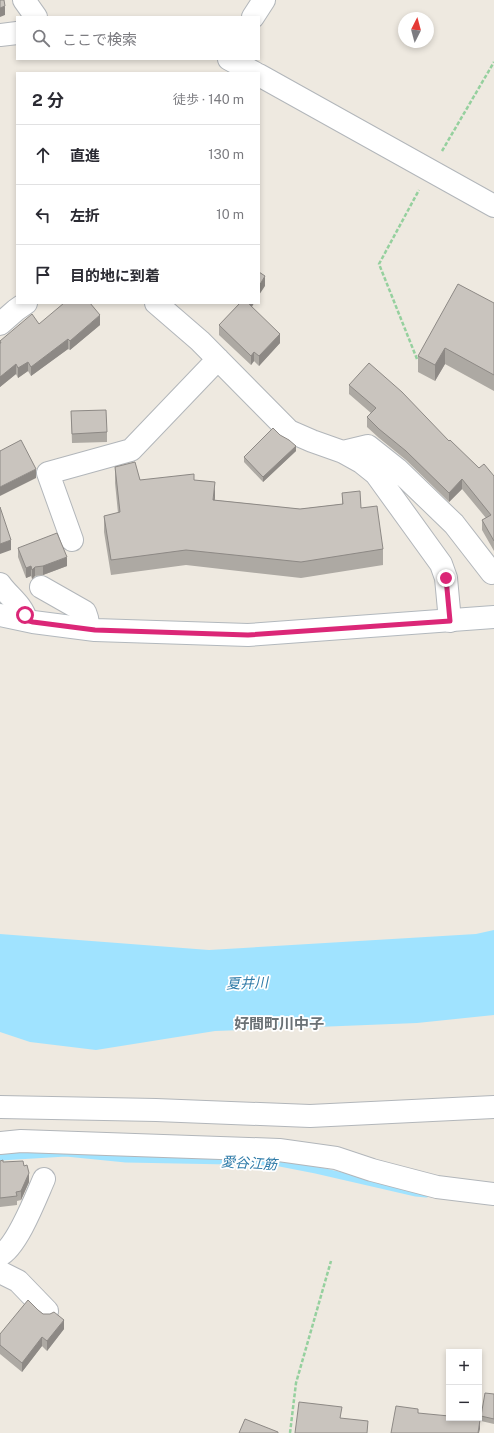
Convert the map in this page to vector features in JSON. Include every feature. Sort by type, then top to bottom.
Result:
[{"type":"street","points":[[24,0],[35,16]]},
{"type":"street","points":[[254,16],[264,0]]},
{"type":"street","points":[[0,35],[16,33]]},
{"type":"street","points":[[218,72],[225,60]]},
{"type":"street","points":[[231,60],[253,72]]},
{"type":"street","points":[[260,76],[494,206]]},
{"type":"street","points":[[0,324],[25,304]]},
{"type":"street","points":[[157,304],[200,341],[289,431],[344,452],[361,462],[376,474],[441,564],[446,578],[450,621]]},
{"type":"street","points":[[72,540],[48,473],[131,450],[218,359]]},
{"type":"street","points":[[344,452],[368,446],[397,469],[454,524],[492,573]]},
{"type":"street","points":[[0,584],[21,608],[26,620]]},
{"type":"street","points":[[41,588],[85,612],[89,629]]},
{"type":"street","points":[[0,615],[89,629],[248,635],[494,617]]},
{"type":"street","points":[[0,1107],[164,1110],[310,1116],[494,1107]]},
{"type":"street","points":[[0,1143],[21,1142],[279,1150],[336,1158],[372,1170],[437,1187],[494,1194]]},
{"type":"street","points":[[0,1255],[5,1253],[14,1242],[44,1179]]},
{"type":"street","points":[[0,1272],[18,1281],[48,1311]]},
{"type":"path","points":[[417,360],[379,264],[430,170],[494,62]]},
{"type":"path","points":[[290,1433],[296,1383],[331,1261]]},
{"type":"water","name":"夏井川","points":[[494,930],[494,1015],[417,1023],[215,1031],[96,1050],[30,1042],[0,1032],[0,934],[209,950],[476,934]]},
{"type":"building","points":[[0,0],[4,0],[5,6],[0,8]]},
{"type":"building","points":[[260,273],[265,276],[260,284]]},
{"type":"building","points":[[458,284],[494,303],[494,375],[445,348],[435,365],[418,356]]},
{"type":"building","points":[[63,304],[91,304],[100,315],[70,341],[68,339],[31,367],[28,362],[18,368],[16,364],[0,377],[0,341],[32,314],[39,324]]},
{"type":"building","points":[[239,304],[249,304],[280,334],[259,356],[254,352],[251,356],[219,325]]},
{"type":"building","points":[[369,363],[402,392],[449,441],[450,440],[479,468],[484,464],[494,476],[494,541],[482,520],[491,515],[462,479],[449,493],[406,451],[367,417],[376,408],[349,385]]},
{"type":"building","points":[[106,410],[107,432],[72,434],[71,411]]},
{"type":"building","points":[[273,428],[296,446],[263,477],[244,457]]},
{"type":"building","points":[[21,440],[36,469],[0,487],[0,451]]},
{"type":"building","points":[[135,462],[140,480],[194,474],[194,480],[215,482],[213,500],[300,509],[343,504],[342,493],[360,491],[361,508],[377,506],[383,549],[301,562],[186,550],[111,560],[104,516],[120,512],[115,467]]},
{"type":"building","points":[[0,507],[11,540],[0,544]]},
{"type":"building","points":[[57,533],[67,557],[43,566],[35,567],[32,570],[31,566],[26,568],[18,548]]},
{"type":"building","points":[[3,1160],[3,1162],[23,1161],[24,1166],[27,1165],[29,1173],[21,1191],[16,1192],[17,1196],[0,1198],[0,1161]]},
{"type":"building","points":[[28,1300],[43,1314],[50,1314],[54,1312],[64,1320],[47,1341],[42,1337],[22,1363],[0,1345],[0,1334]]},
{"type":"building","points":[[485,1393],[494,1394],[494,1419],[482,1416]]},
{"type":"building","points":[[299,1402],[342,1407],[340,1418],[368,1421],[367,1433],[295,1433]]},
{"type":"building","points":[[396,1406],[418,1409],[418,1413],[446,1416],[446,1421],[480,1421],[478,1433],[391,1433]]},
{"type":"building","points":[[245,1419],[278,1432],[278,1433],[239,1433]]},
{"type":"waterway","name":"愛谷江筋","points":[[0,1157],[66,1153],[126,1159],[275,1162],[426,1194]]},
{"type":"district","name":"好間町川中子","points":[[279,1024]]},
{"type":"route","points":[[25,615],[26,620],[33,622],[95,630],[248,635],[450,621],[446,578]]}]
